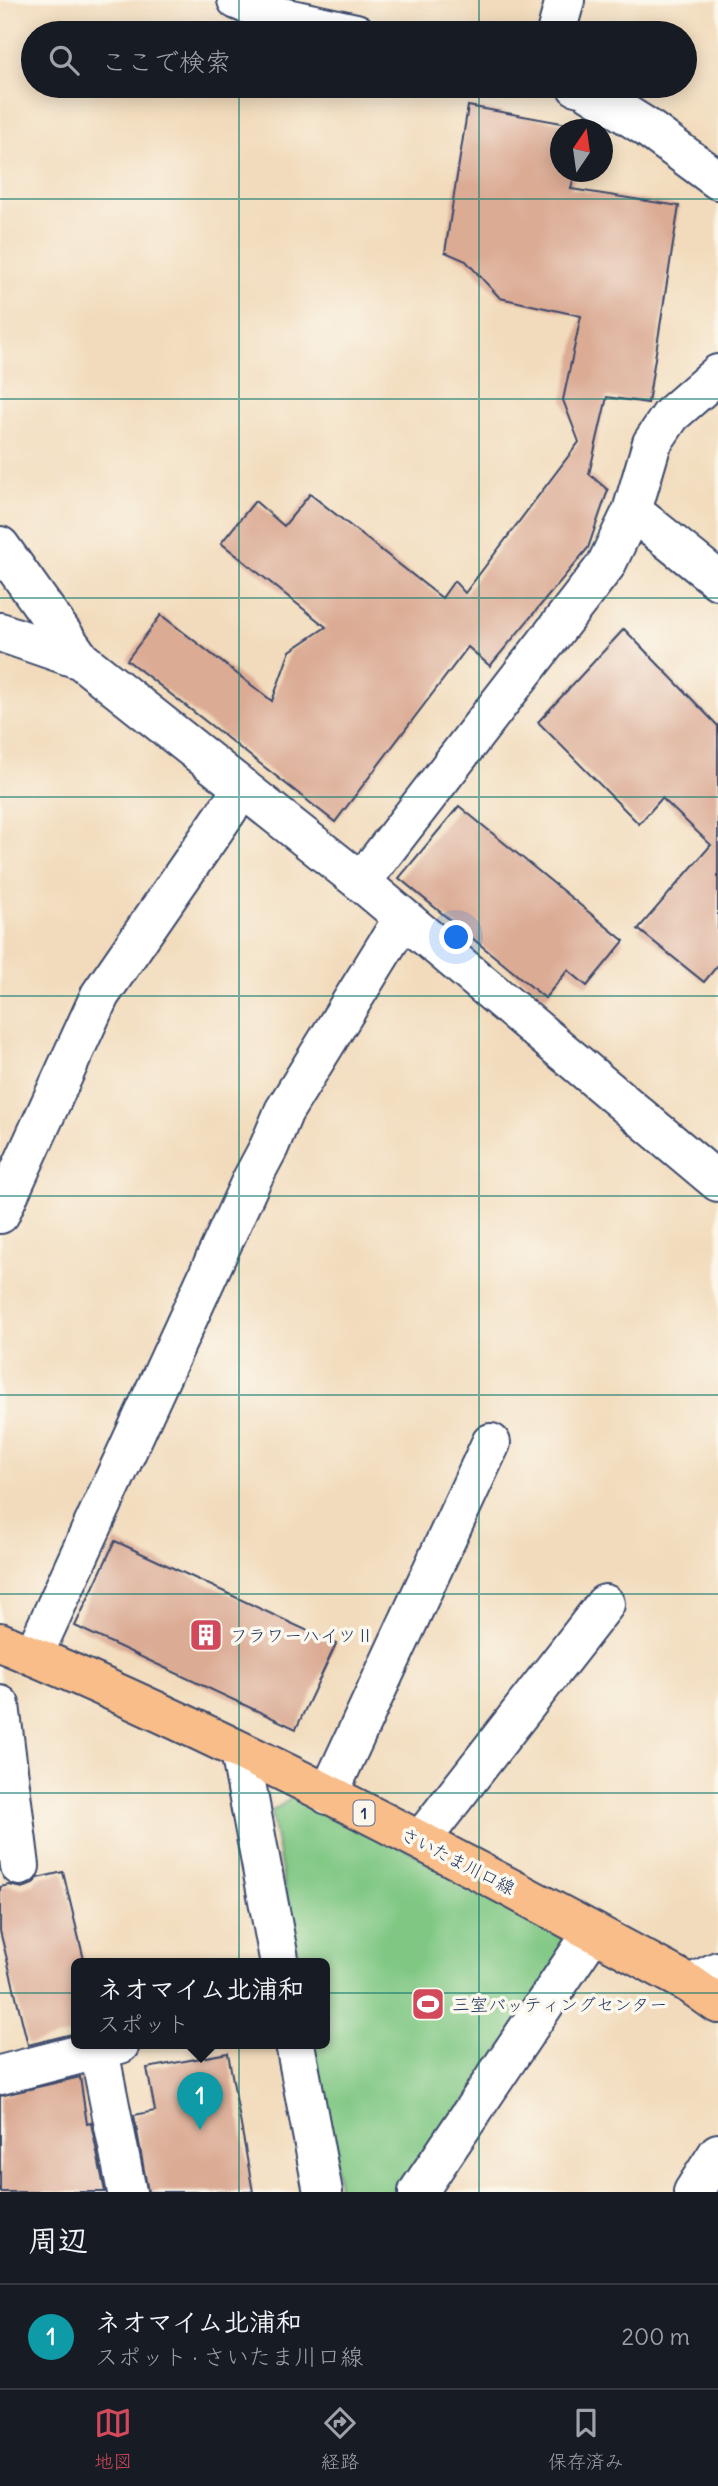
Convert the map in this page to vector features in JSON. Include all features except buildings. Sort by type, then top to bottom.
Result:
[{"type":"main road","name":"さいたま川口線","points":[[17,1649],[240,1751],[421,1840],[593,1931],[709,1986]]},
{"type":"street","points":[[238,0],[273,15],[301,21]]},
{"type":"street","points":[[559,21],[565,0]]},
{"type":"street","points":[[600,98],[646,127],[718,180]]},
{"type":"street","points":[[360,882],[606,565],[632,511],[652,443],[671,415],[686,400],[714,384]]},
{"type":"street","points":[[632,511],[718,580]]},
{"type":"street","points":[[0,545],[82,660],[360,882],[718,1182]]},
{"type":"street","points":[[0,632],[82,660]]},
{"type":"street","points":[[0,1214],[100,995],[243,788]]},
{"type":"street","points":[[17,1649],[269,1147],[284,1111],[403,918]]},
{"type":"street","points":[[328,1795],[491,1443]]},
{"type":"street","points":[[421,1840],[605,1604]]},
{"type":"street","points":[[0,1705],[20,1866]]},
{"type":"street","points":[[240,1751],[279,1958]]},
{"type":"street","points":[[418,2192],[593,1931]]},
{"type":"street","points":[[0,2075],[102,2049]]},
{"type":"street","points":[[110,2049],[127,2192]]},
{"type":"street","points":[[296,2049],[323,2192]]},
{"type":"street","points":[[693,2192],[718,2153]]},
{"type":"green space","name":"三室バッティングセンター","points":[[298,1794],[564,1930],[567,1951],[404,2192],[340,2192],[314,2049],[330,2049],[330,1958],[298,1958],[271,1812]]},
{"type":"place","name":"フラワーハイツⅡ","points":[[206,1635]]},
{"type":"place","name":"三室バッティングセンター","points":[[428,2004]]},
{"type":"place","name":"ネオマイム北浦和","points":[[200,2130]]}]
